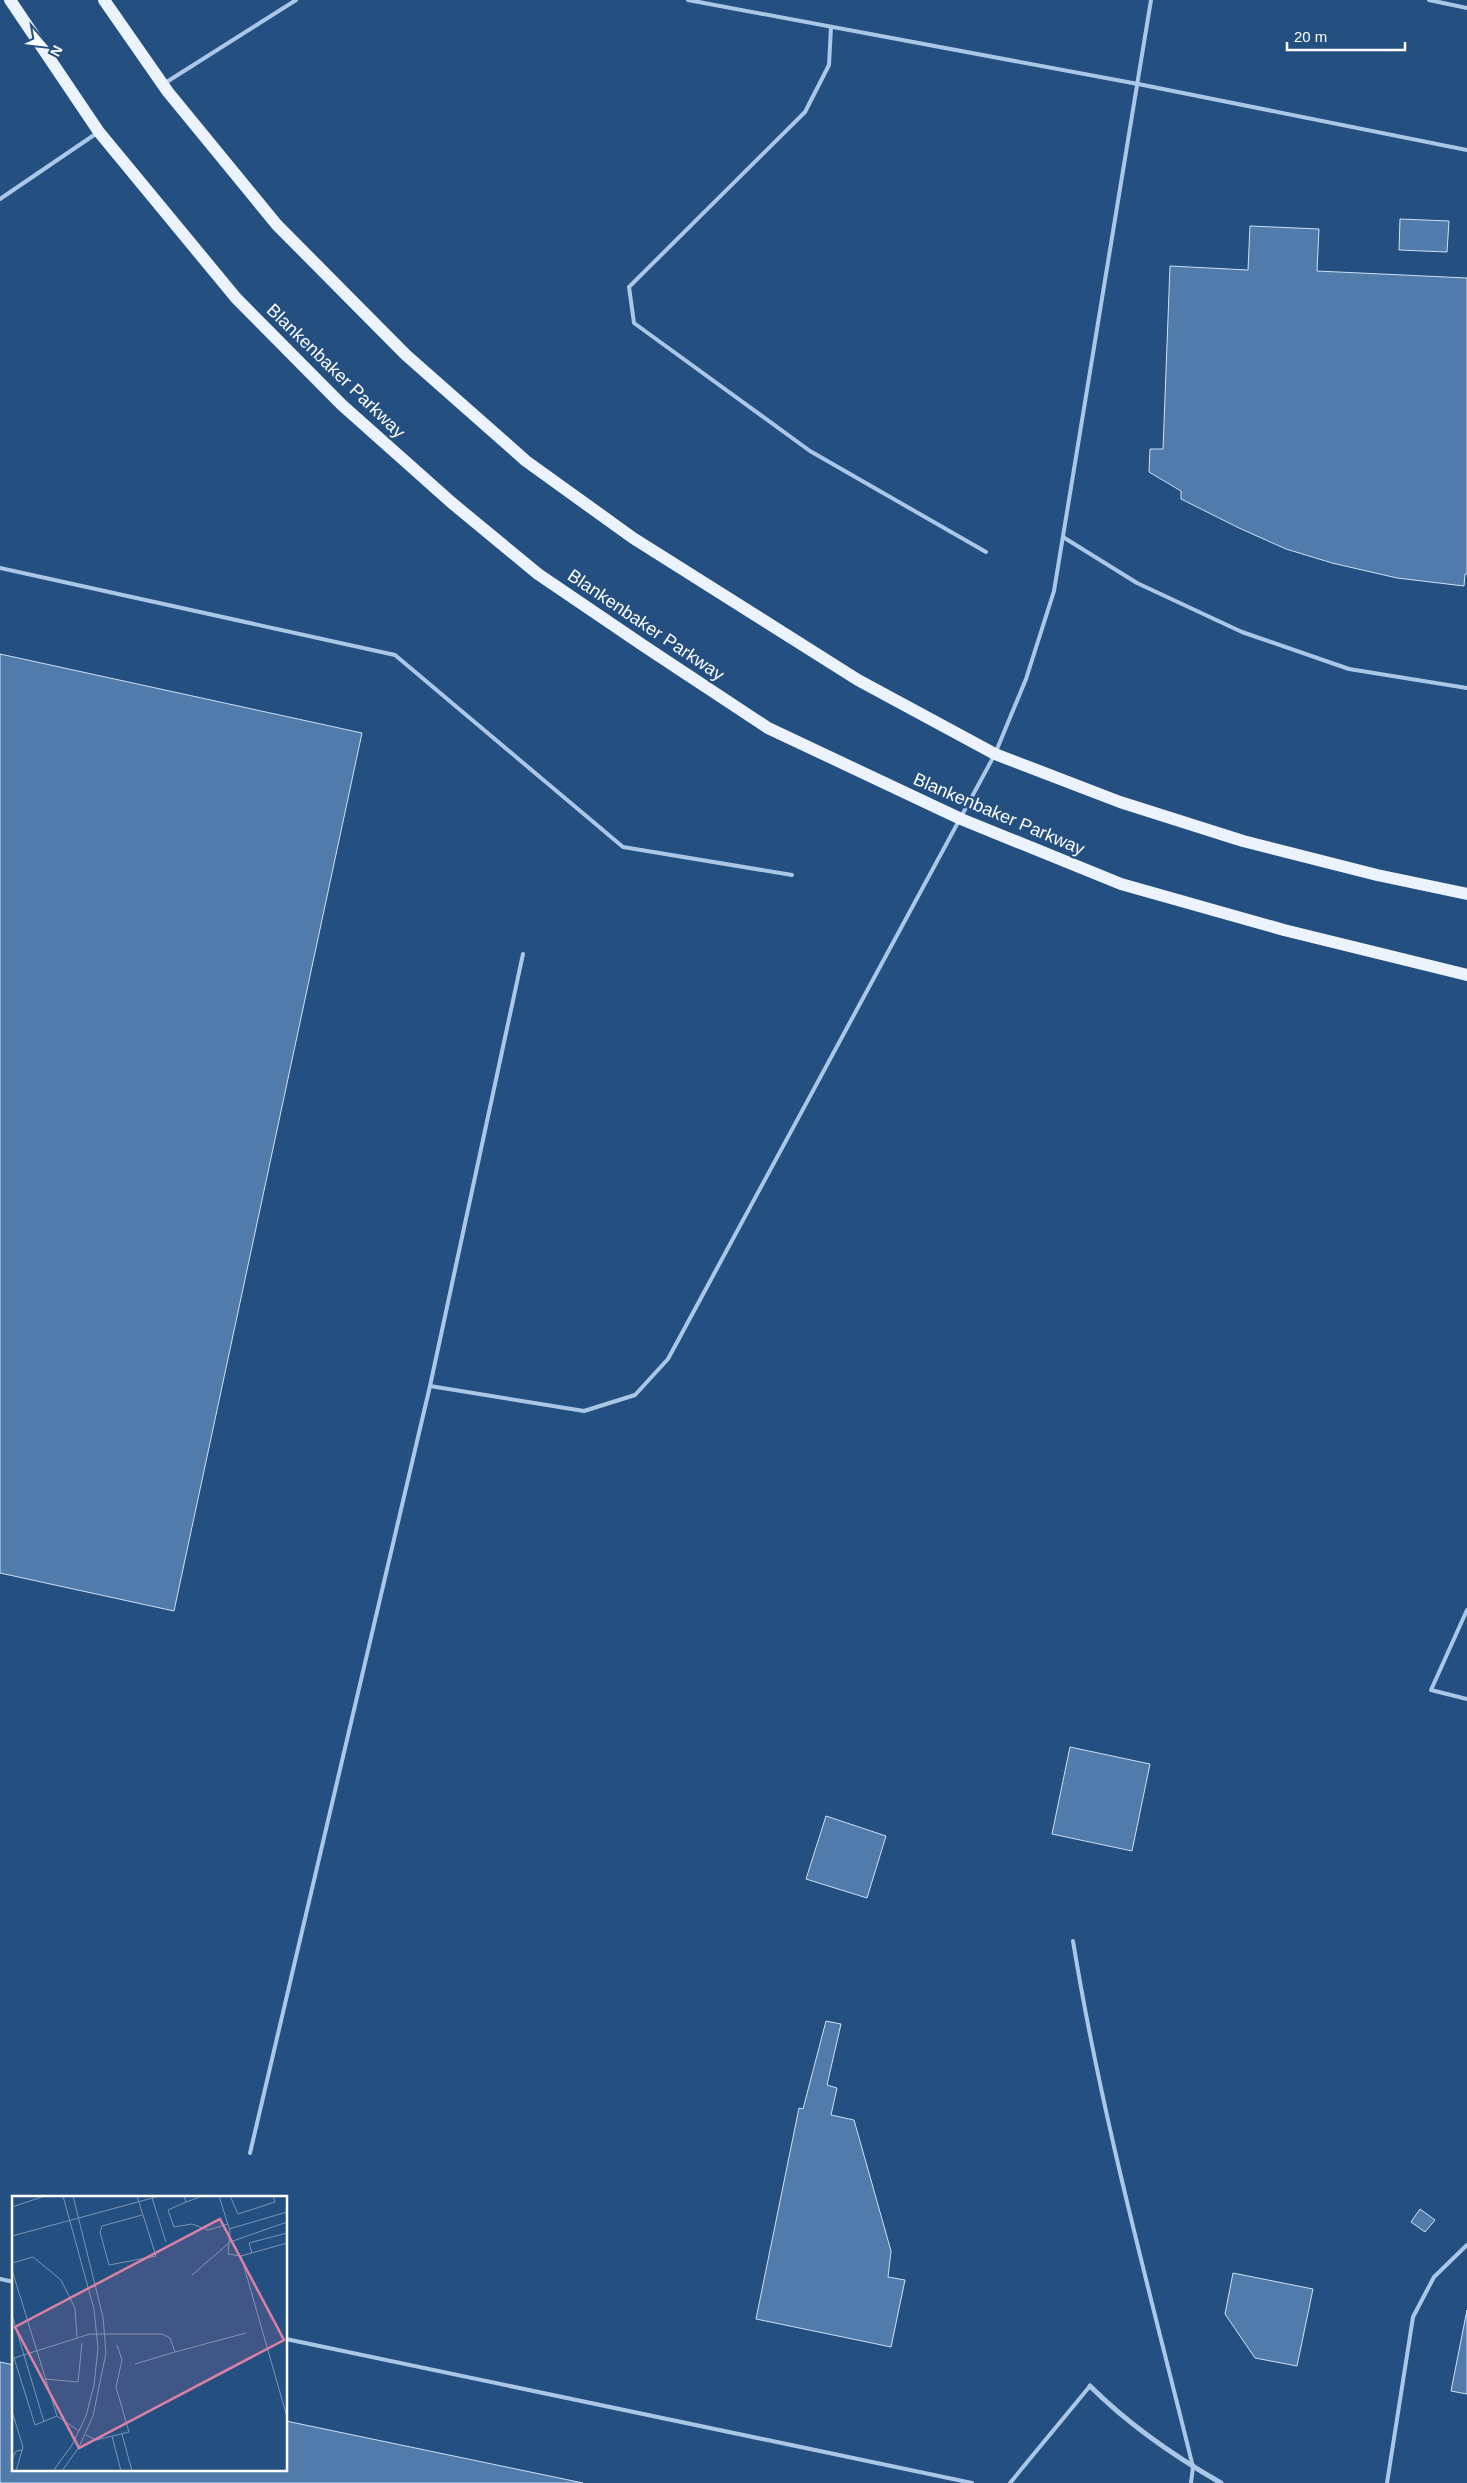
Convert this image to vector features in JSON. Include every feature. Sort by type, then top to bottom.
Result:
[{"type":"main road","name":"Blankenbaker Parkway","points":[[10,0],[99,132],[236,298],[329,392],[452,503],[538,574],[768,728],[961,819],[1121,884],[1284,930],[1467,975]]},
{"type":"main road","points":[[104,0],[163,85],[277,225],[406,355],[526,461],[633,538],[858,680],[995,754],[1120,802],[1243,841],[1377,876],[1467,894]]},
{"type":"street","points":[[1090,2386],[1114,2410],[1193,2467],[1221,2483]]},
{"type":"lane","points":[[163,85],[296,0]]},
{"type":"lane","points":[[688,0],[1138,84],[1467,150]]},
{"type":"lane","points":[[430,1386],[584,1411],[635,1395],[668,1358],[995,754],[1026,679],[1054,592],[1151,0]]},
{"type":"lane","points":[[1429,0],[1467,8]]},
{"type":"lane","points":[[831,27],[829,66],[804,112],[629,287],[634,322],[810,451],[986,552]]},
{"type":"lane","points":[[0,199],[99,132]]},
{"type":"lane","points":[[1063,537],[1136,583],[1242,632],[1349,669],[1467,688]]},
{"type":"lane","points":[[0,568],[395,655],[623,847],[792,874]]},
{"type":"lane","points":[[250,2153],[430,1386],[523,954]]},
{"type":"lane","points":[[1467,1610],[1431,1690],[1467,1699]]},
{"type":"lane","points":[[1073,1941],[1088,2033],[1111,2137],[1193,2467],[1191,2483]]},
{"type":"lane","points":[[1387,2483],[1413,2317],[1434,2277],[1467,2245]]},
{"type":"lane","points":[[288,2339],[972,2483]]},
{"type":"lane","points":[[1010,2483],[1090,2386]]},
{"type":"building","points":[[1400,219],[1449,221],[1447,252],[1399,250]]},
{"type":"building","points":[[1250,226],[1319,229],[1317,271],[1467,278],[1467,574],[1465,574],[1464,586],[1397,578],[1332,563],[1286,549],[1181,499],[1181,491],[1149,472],[1150,449],[1163,449],[1170,266],[1248,270]]},
{"type":"building","points":[[0,654],[362,733],[174,1611],[0,1573]]},
{"type":"building","points":[[1070,1747],[1150,1764],[1132,1851],[1052,1834]]},
{"type":"building","points":[[826,1816],[886,1836],[867,1898],[806,1879]]},
{"type":"building","points":[[826,2021],[841,2024],[827,2085],[837,2088],[831,2115],[854,2120],[891,2251],[888,2277],[905,2280],[891,2347],[756,2319],[799,2108],[803,2109]]},
{"type":"building","points":[[1420,2209],[1435,2220],[1425,2232],[1411,2222]]},
{"type":"building","points":[[1233,2273],[1313,2289],[1297,2366],[1255,2358],[1225,2314]]},
{"type":"building","points":[[1467,2310],[1467,2394],[1451,2391]]},
{"type":"building","points":[[0,2362],[12,2365],[12,2470],[288,2470],[288,2421],[583,2483],[0,2483]]}]
